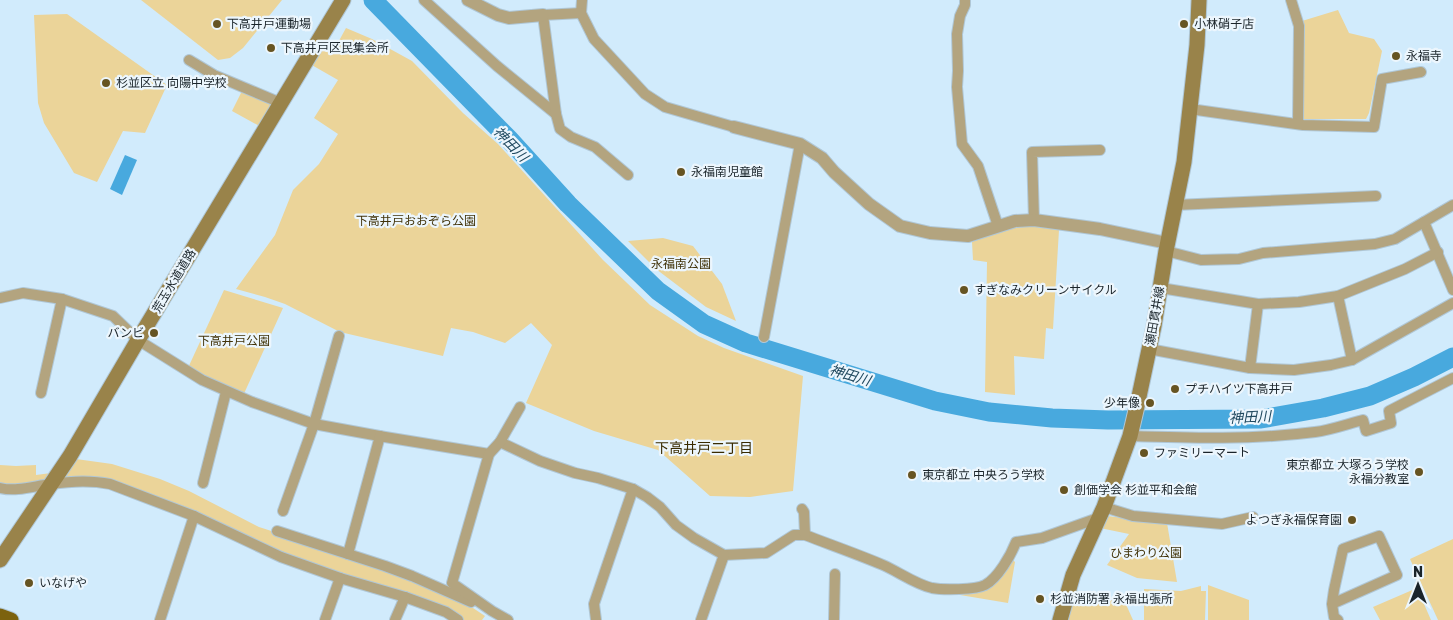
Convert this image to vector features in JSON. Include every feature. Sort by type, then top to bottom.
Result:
[{"type":"highway","points":[[0,616],[11,620]]},
{"type":"main road","name":"荒玉水道道路","points":[[0,560],[70,456],[343,0]]},
{"type":"main road","name":"瀬田貫井線","points":[[1060,620],[1073,575],[1101,512],[1132,423],[1149,349],[1161,288],[1166,247],[1184,162],[1197,45],[1199,0]]},
{"type":"street","points":[[424,0],[497,66],[556,114]]},
{"type":"street","points":[[468,0],[509,18],[581,13]]},
{"type":"street","points":[[582,0],[581,13],[594,39],[652,100],[665,107],[800,144],[822,158],[834,172],[869,204],[900,226],[930,233],[968,236],[1015,221],[1034,220],[1100,229],[1166,247],[1201,260],[1239,259],[1263,253],[1376,244],[1395,239],[1453,205]]},
{"type":"street","points":[[964,0],[965,5],[960,16],[957,34],[957,87],[962,144],[978,166],[998,226]]},
{"type":"street","points":[[1291,0],[1299,26],[1298,124]]},
{"type":"street","points":[[543,15],[556,114],[560,129],[571,137],[595,147],[628,175]]},
{"type":"street","points":[[189,60],[214,75],[281,103]]},
{"type":"street","points":[[1190,109],[1303,125],[1374,127],[1382,78],[1421,72]]},
{"type":"street","points":[[764,337],[800,144]]},
{"type":"street","points":[[1034,220],[1032,152],[1100,150]]},
{"type":"street","points":[[1175,205],[1376,196]]},
{"type":"street","points":[[1424,222],[1453,290]]},
{"type":"street","points":[[1161,288],[1258,304],[1299,302],[1338,296],[1405,269],[1438,252]]},
{"type":"street","points":[[0,298],[23,294],[62,299],[113,316],[138,340],[176,365],[226,392],[314,424],[489,454]]},
{"type":"street","points":[[1338,296],[1352,360]]},
{"type":"street","points":[[41,393],[62,299]]},
{"type":"street","points":[[1149,349],[1250,368],[1294,370],[1331,365],[1352,360],[1453,303]]},
{"type":"street","points":[[1250,368],[1258,304]]},
{"type":"street","points":[[283,511],[314,424],[339,336]]},
{"type":"street","points":[[1132,423],[1221,438],[1270,437],[1317,432],[1363,420],[1366,431],[1391,423],[1389,411],[1453,378]]},
{"type":"street","points":[[202,483],[226,392]]},
{"type":"street","points":[[489,616],[452,583],[489,454],[500,442],[520,407]]},
{"type":"street","points":[[348,554],[380,436]]},
{"type":"street","points":[[500,442],[540,461],[575,473],[598,478],[647,497],[660,507],[676,525],[724,555],[766,553],[794,535],[805,535],[886,566],[932,588],[959,590],[985,585],[1010,557],[1016,542],[1042,538],[1101,512],[1222,524],[1253,517]]},
{"type":"street","points":[[0,488],[10,491],[50,484],[97,481],[110,484],[194,516],[281,557],[340,578],[404,597],[446,612],[458,620]]},
{"type":"street","points":[[596,620],[594,604],[633,490]]},
{"type":"street","points":[[802,509],[804,512],[805,535]]},
{"type":"street","points":[[160,620],[194,516]]},
{"type":"street","points":[[277,531],[412,576],[489,616],[508,620]]},
{"type":"street","points":[[1332,604],[1397,575],[1379,536],[1343,549],[1332,604],[1334,617],[1338,620]]},
{"type":"street","points":[[701,620],[724,555]]},
{"type":"street","points":[[834,574],[834,620]]},
{"type":"street","points":[[324,620],[340,578]]},
{"type":"street","points":[[395,620],[404,597]]},
{"type":"green space","name":"下高井戸運動場","points":[[141,0],[282,0],[243,48],[230,58],[218,60]]},
{"type":"green space","points":[[1338,10],[1349,33],[1374,39],[1382,51],[1369,113],[1366,119],[1303,119],[1304,34],[1302,21]]},
{"type":"green space","points":[[67,14],[167,85],[145,133],[123,131],[97,182],[74,173],[44,123],[38,103],[34,15]]},
{"type":"green space","name":"下高井戸おおぞら公園","points":[[346,28],[372,39],[412,61],[463,113],[498,144],[603,260],[650,305],[698,336],[724,348],[803,376],[793,491],[750,497],[710,496],[658,450],[594,431],[526,403],[552,345],[531,323],[505,343],[473,332],[451,328],[443,356],[340,332],[285,304],[236,289],[275,235],[293,190],[319,164],[338,134],[314,118],[338,80],[310,64],[323,43],[335,48]]},
{"type":"green space","points":[[242,91],[276,106],[263,128],[232,111]]},
{"type":"green space","points":[[1030,226],[1059,230],[1053,329],[1046,328],[1044,359],[1014,356],[1015,395],[985,392],[987,262],[973,260],[972,242],[1007,229]]},
{"type":"green space","name":"永福南公園","points":[[663,238],[693,246],[722,284],[736,321],[706,307],[656,269],[628,241]]},
{"type":"green space","name":"下高井戸公園","points":[[224,290],[283,308],[242,398],[187,370]]},
{"type":"green space","points":[[76,459],[112,464],[160,479],[189,491],[259,527],[399,572],[458,598],[485,616],[482,620],[464,620],[450,610],[318,568],[167,502],[64,479]]},
{"type":"green space","points":[[0,465],[36,465],[36,475],[51,473],[43,483],[0,485]]},
{"type":"green space","name":"ひまわり公園","points":[[1107,516],[1167,523],[1177,582],[1137,578],[1107,565],[1129,534],[1100,528]]},
{"type":"green space","points":[[1453,539],[1453,620],[1438,620],[1410,559]]},
{"type":"green space","points":[[1012,559],[1015,562],[1008,603],[960,595],[960,592],[986,587]]},
{"type":"green space","points":[[1208,585],[1249,600],[1249,620],[1208,620]]},
{"type":"green space","points":[[1201,586],[1201,591],[1206,591],[1205,620],[1144,620],[1144,589],[1181,591]]},
{"type":"green space","points":[[1417,588],[1431,620],[1380,620],[1373,607]]},
{"type":"green space","points":[[1124,600],[1133,620],[1067,620],[1072,601]]},
{"type":"water","points":[[125,155],[137,160],[122,195],[110,189]]},
{"type":"waterway","name":"神田川","points":[[373,0],[509,139],[568,204],[658,291],[704,324],[746,343],[935,401],[989,412],[1052,418],[1108,420],[1261,419],[1323,408],[1370,396],[1414,377],[1453,357]]},
{"type":"place","name":"下高井戸運動場","points":[[217,24]]},
{"type":"place","name":"小林硝子店","points":[[1184,24]]},
{"type":"place","name":"下高井戸区民集会所","points":[[271,48]]},
{"type":"place","name":"永福寺","points":[[1396,56]]},
{"type":"place","name":"杉並区立 向陽中学校","points":[[106,83]]},
{"type":"place","name":"永福南児童館","points":[[681,172]]},
{"type":"place","name":"すぎなみクリーンサイクル","points":[[964,290]]},
{"type":"place","name":"バンビ","points":[[154,333]]},
{"type":"place","name":"プチハイツ下高井戸","points":[[1175,389]]},
{"type":"place","name":"少年像","points":[[1150,403]]},
{"type":"place","name":"ファミリーマート","points":[[1144,453]]},
{"type":"place","name":"東京都立 大塚ろう学校 永福分教室","points":[[1419,472]]},
{"type":"place","name":"東京都立 中央ろう学校","points":[[912,475]]},
{"type":"place","name":"創価学会 杉並平和会館","points":[[1064,490]]},
{"type":"place","name":"よつぎ永福保育園","points":[[1352,520]]},
{"type":"place","name":"いなげや","points":[[29,583]]},
{"type":"place","name":"杉並消防署 永福出張所","points":[[1040,599]]},
{"type":"district","name":"下高井戸二丁目","points":[[704,448]]}]
